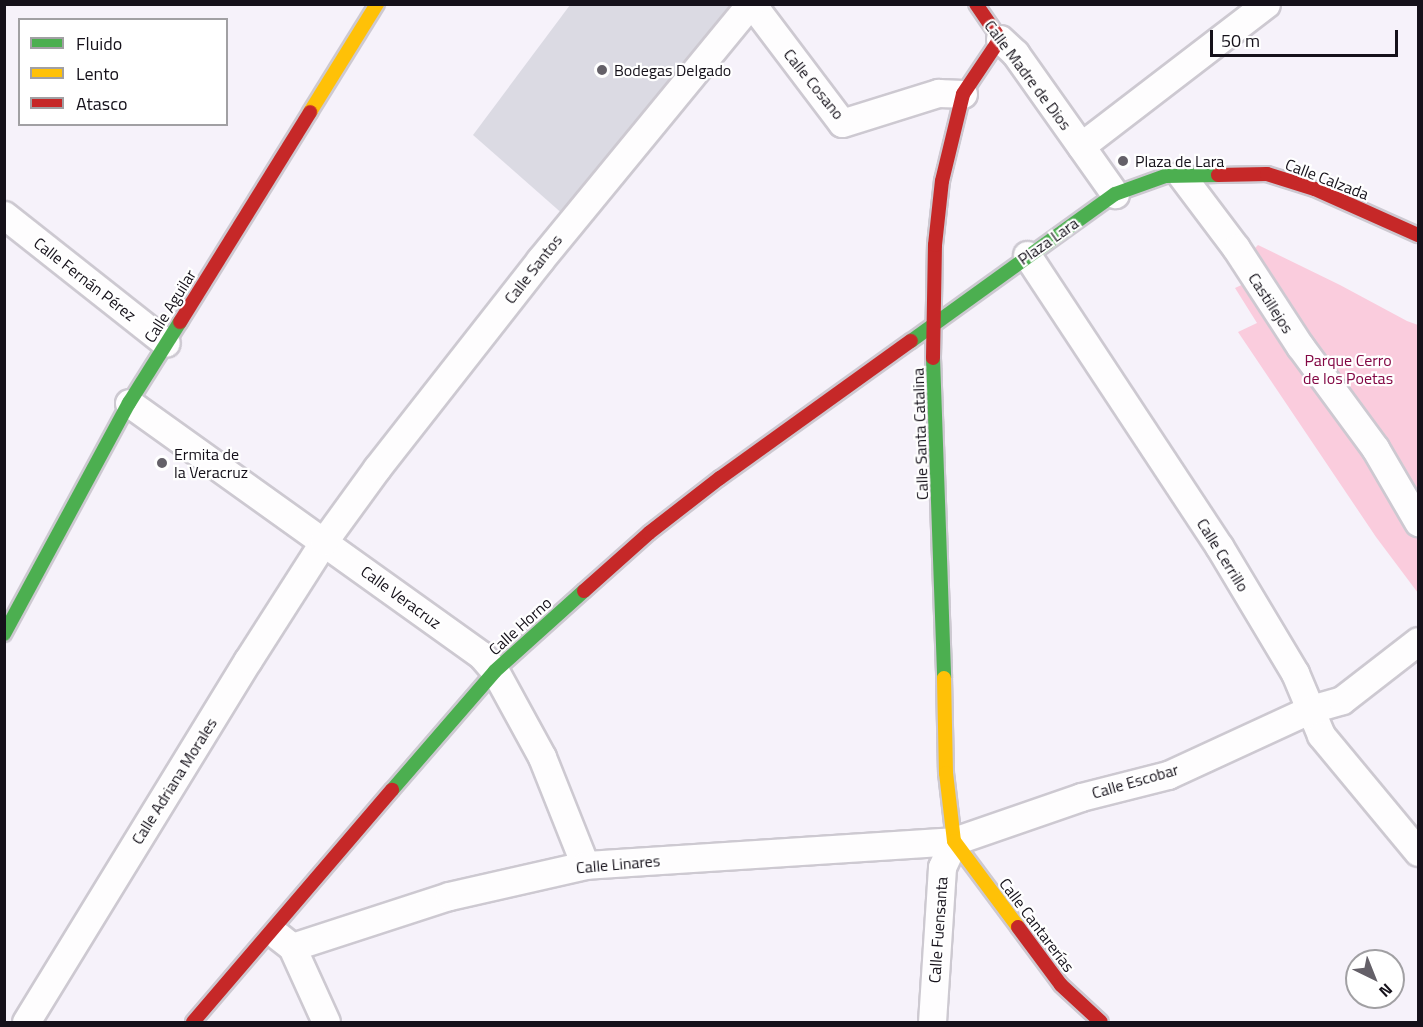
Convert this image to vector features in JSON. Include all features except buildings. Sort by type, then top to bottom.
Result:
[{"type":"street","name":"Calle Aguilar","points":[[4,633],[129,403],[377,4]]},
{"type":"street","name":"Calle Cosano","points":[[751,4],[842,123],[938,93],[963,94]]},
{"type":"street","name":"Calle Santos","points":[[324,541],[377,468],[540,260],[751,4]]},
{"type":"street","name":"Calle Madre de Dios","points":[[976,4],[1000,39],[1015,53],[1081,146]]},
{"type":"street","points":[[1115,194],[1081,146],[1266,4]]},
{"type":"street","name":"Calle Santa Catalina","points":[[954,841],[946,773],[938,442],[933,353],[935,245],[942,181],[963,94],[1000,39]]},
{"type":"street","name":"Calle Calzada","points":[[1115,194],[1165,176],[1267,174],[1315,189],[1419,235]]},
{"type":"street","name":"Castillejos","points":[[1181,175],[1236,248],[1300,346],[1375,448],[1419,522]]},
{"type":"street","name":"Plaza Lara","points":[[934,323],[1115,194]]},
{"type":"street","name":"Calle Fernán Pérez","points":[[4,215],[166,343]]},
{"type":"street","name":"Calle Cerrillo","points":[[1027,255],[1219,546],[1295,673],[1321,735],[1419,852]]},
{"type":"street","name":"Calle Horno","points":[[193,1023],[283,940],[314,879],[495,670],[649,533],[934,323]]},
{"type":"street","name":"Calle Veracruz","points":[[129,403],[324,541],[481,656],[495,670],[542,756],[585,865]]},
{"type":"street","name":"Calle Adriana Morales","points":[[26,1023],[324,541]]},
{"type":"street","name":"Calle Escobar","points":[[954,841],[1081,797],[1168,775],[1311,709],[1342,700],[1419,641]]},
{"type":"street","name":"Calle Linares","points":[[283,940],[449,896],[585,865],[954,841]]},
{"type":"street","name":"Calle Fuensanta","points":[[932,1023],[942,867],[954,841]]},
{"type":"street","name":"Calle Cantarerías","points":[[954,841],[1061,985],[1101,1023]]},
{"type":"street","points":[[283,940],[326,1023]]},
{"type":"green space","name":"Parque Cerro de los Poetas","points":[[1258,245],[1418,325],[1418,593],[1376,537],[1238,332],[1257,323],[1235,288],[1250,281],[1251,252]]},
{"type":"traffic: fast","points":[[911,341],[1115,194],[1165,176],[1218,175]]},
{"type":"traffic: fast","points":[[4,634],[129,403],[180,322]]},
{"type":"traffic: fast","points":[[933,358],[944,678]]},
{"type":"traffic: fast","points":[[392,790],[495,671],[584,591]]},
{"type":"traffic: slow","points":[[310,112],[377,4]]},
{"type":"traffic: slow","points":[[944,678],[946,773],[954,841],[1018,927]]},
{"type":"traffic: jam","points":[[933,358],[935,245],[942,181],[963,94],[1000,39],[976,4]]},
{"type":"traffic: jam","points":[[180,322],[310,112]]},
{"type":"traffic: jam","points":[[1218,175],[1267,174],[1315,189],[1418,235]]},
{"type":"traffic: jam","points":[[584,591],[649,533],[720,478],[911,341]]},
{"type":"traffic: jam","points":[[193,1022],[392,790]]},
{"type":"traffic: jam","points":[[1018,927],[1061,985],[1101,1022]]},
{"type":"place","name":"Bodegas Delgado","points":[[602,70]]},
{"type":"place","name":"Plaza de Lara","points":[[1123,161]]},
{"type":"place","name":"Ermita de la Veracruz","points":[[162,463]]}]
